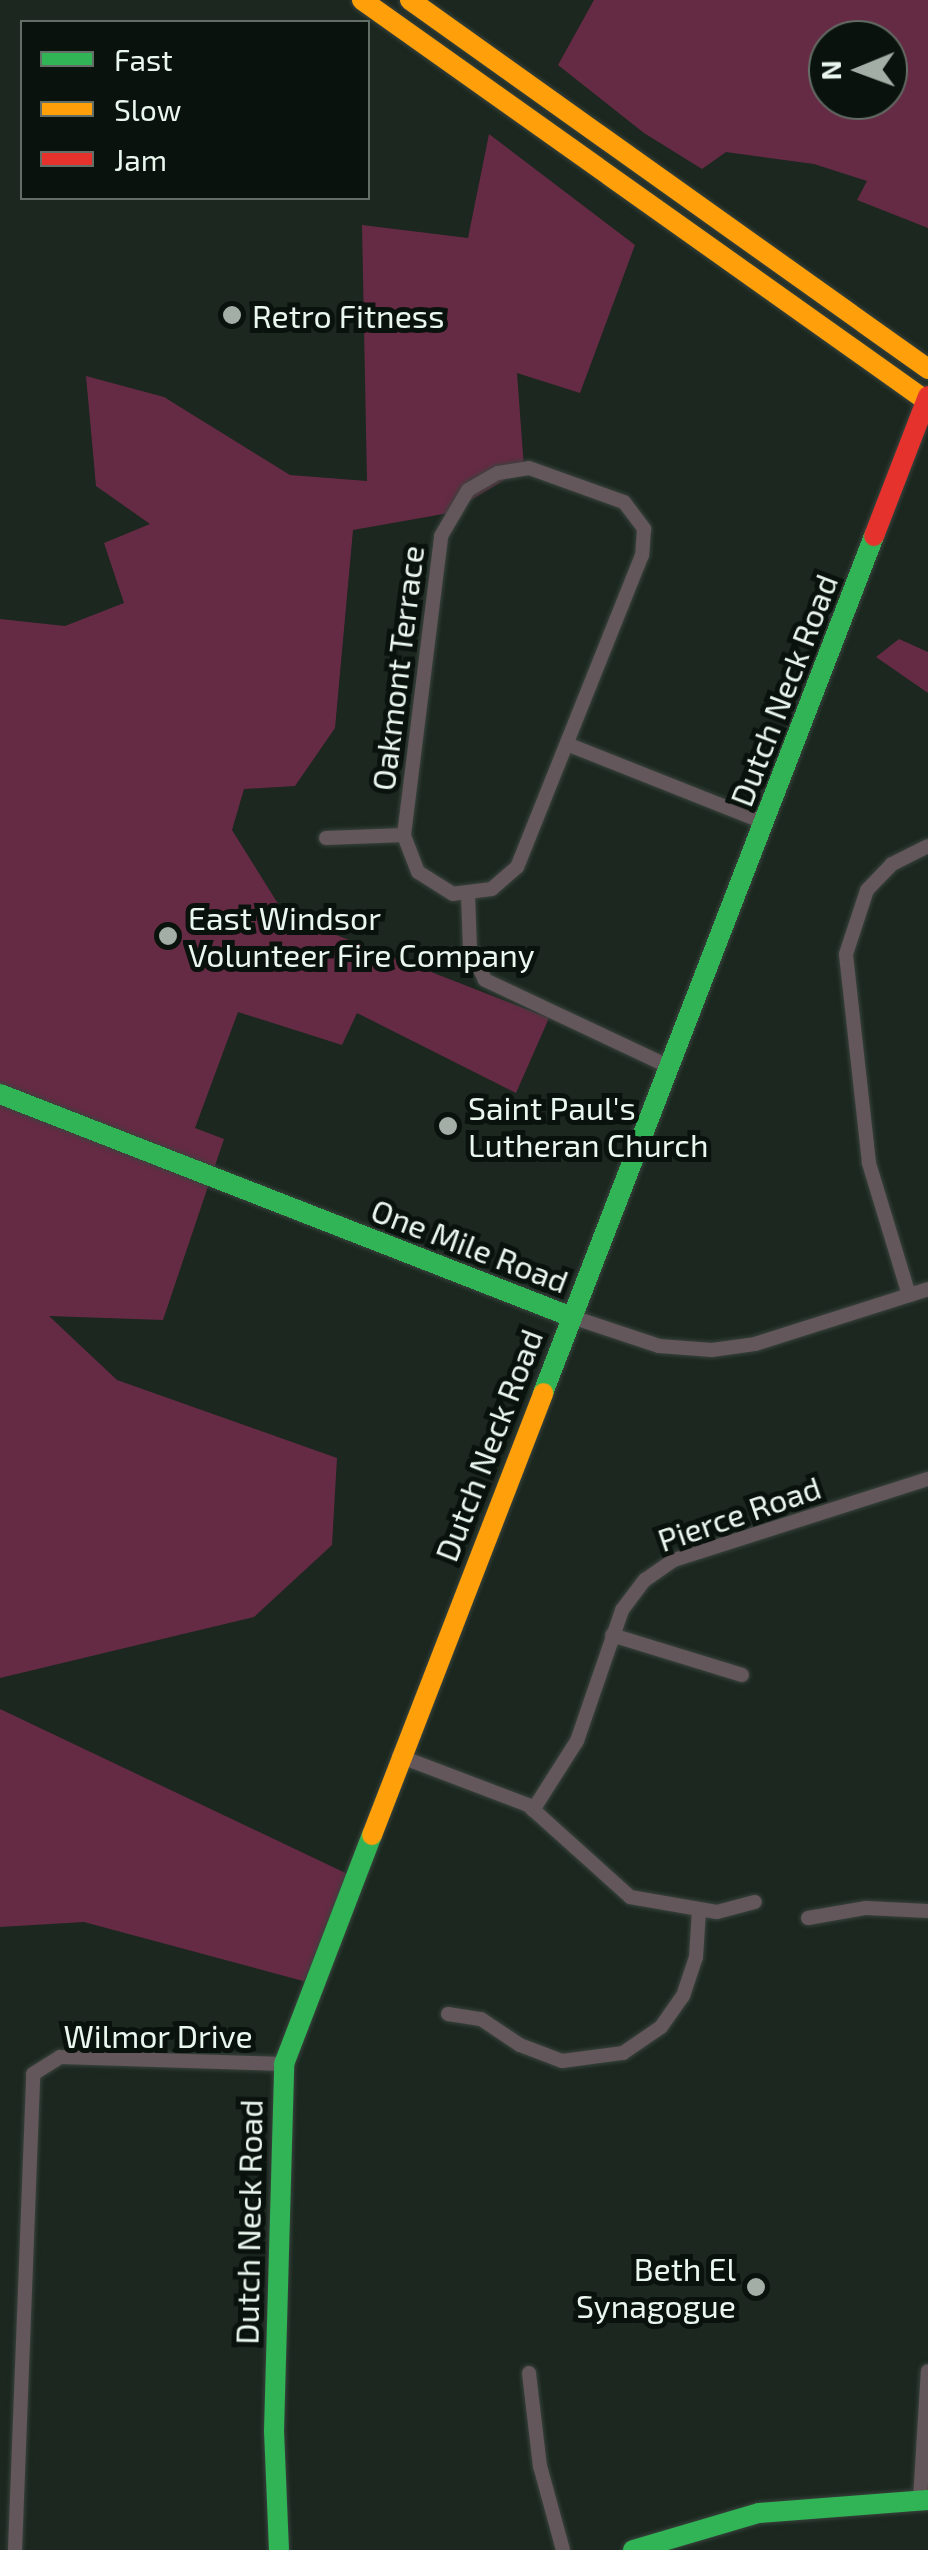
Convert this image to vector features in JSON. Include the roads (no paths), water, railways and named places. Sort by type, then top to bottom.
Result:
[{"type":"main road","points":[[362,0],[928,400]]},
{"type":"main road","points":[[410,0],[928,368]]},
{"type":"main road","points":[[448,62],[486,55]]},
{"type":"main road","name":"Dutch Neck Road","points":[[279,2550],[274,2414],[284,2064],[666,1065],[928,400]]},
{"type":"main road","name":"One Mile Road","points":[[0,1094],[569,1316]]},
{"type":"main road","points":[[633,2550],[759,2512],[924,2500]]},
{"type":"street","name":"Oakmont Terrace","points":[[514,469],[544,470],[624,502],[644,529],[642,555],[567,744],[516,868],[492,889],[468,896],[428,882],[410,860],[404,835],[441,536],[468,490],[514,469]]},
{"type":"street","points":[[567,744],[763,822]]},
{"type":"street","points":[[326,838],[404,835]]},
{"type":"street","points":[[909,1294],[869,1163],[846,954],[852,921],[867,890],[892,864],[928,846]]},
{"type":"street","points":[[468,896],[470,949],[486,980],[666,1065]]},
{"type":"street","name":"One Mile Road","points":[[569,1316],[659,1346],[712,1350],[755,1344],[928,1288]]},
{"type":"street","name":"Pierce Road","points":[[533,1810],[576,1741],[612,1636],[636,1589],[674,1560],[928,1479]]},
{"type":"street","points":[[612,1636],[742,1675]]},
{"type":"street","points":[[399,1756],[533,1810],[630,1897],[699,1910],[735,1911],[756,1902]]},
{"type":"street","points":[[808,1918],[866,1908],[928,1911]]},
{"type":"street","points":[[448,2014],[481,2019],[520,2045],[562,2060],[623,2053],[661,2027],[683,1996],[696,1957],[699,1910]]},
{"type":"street","name":"Wilmor Drive","points":[[15,2550],[28,2092],[33,2074],[60,2057],[284,2064]]},
{"type":"street","points":[[924,2500],[928,2371]]},
{"type":"street","points":[[530,2373],[540,2466],[563,2550]]},
{"type":"place","name":"Retro Fitness","points":[[232,315]]},
{"type":"place","name":"East Windsor Volunteer Fire Company","points":[[168,936]]},
{"type":"place","name":"Saint Paul's Lutheran Church","points":[[448,1126]]},
{"type":"place","name":"Beth El Synagogue","points":[[756,2287]]}]
